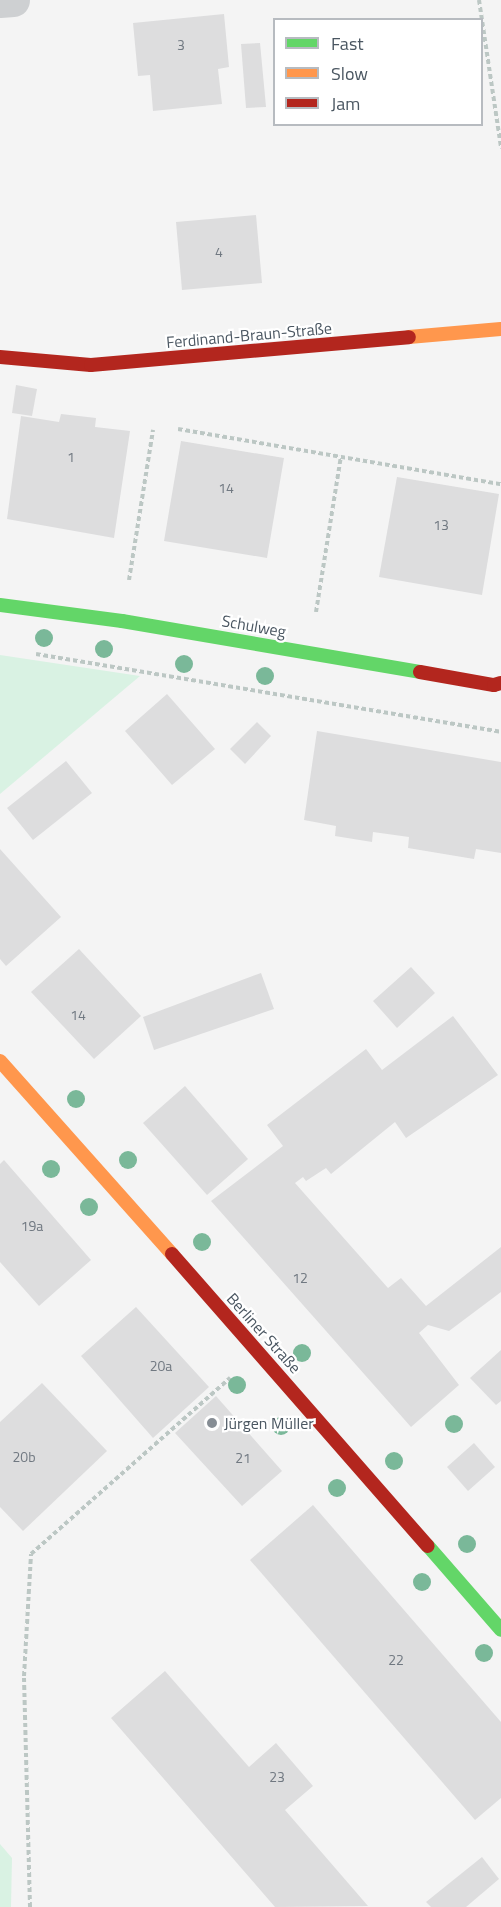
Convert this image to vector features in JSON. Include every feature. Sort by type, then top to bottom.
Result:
[{"type":"street","points":[[0,1],[13,0]]},
{"type":"street","name":"Ferdinand-Braun-Straße","points":[[0,357],[91,365],[501,329]]},
{"type":"street","name":"Schulweg","points":[[0,605],[111,619],[494,685],[501,683]]},
{"type":"street","name":"Berliner Straße","points":[[0,1062],[267,1360],[501,1630]]},
{"type":"path","points":[[479,0],[482,18]]},
{"type":"path","points":[[483,27],[501,148]]},
{"type":"path","points":[[178,429],[501,484]]},
{"type":"path","points":[[127,588],[153,430]]},
{"type":"path","points":[[310,652],[341,456]]},
{"type":"path","points":[[35,654],[501,732]]},
{"type":"path","points":[[30,1907],[24,1676],[31,1554],[222,1385]]},
{"type":"green space","points":[[0,655],[140,676],[0,794]]},
{"type":"green space","points":[[0,1844],[12,1858],[11,1907],[0,1907]]},
{"type":"building","points":[[224,14],[229,67],[218,69],[222,104],[153,111],[150,75],[138,76],[133,23]]},
{"type":"building","points":[[260,43],[266,107],[246,108],[241,44]]},
{"type":"building","points":[[256,215],[262,283],[182,290],[176,222]]},
{"type":"building","points":[[16,385],[37,389],[32,416],[12,413]]},
{"type":"building","points":[[61,414],[96,418],[95,427],[130,431],[114,538],[7,519],[21,416],[59,422]]},
{"type":"building","points":[[181,441],[284,458],[267,558],[164,541]]},
{"type":"building","points":[[397,477],[499,494],[482,595],[379,577]]},
{"type":"building","points":[[167,694],[215,749],[172,785],[125,731]]},
{"type":"building","points":[[257,722],[271,736],[245,764],[230,749]]},
{"type":"building","points":[[317,731],[501,762],[501,853],[476,849],[474,859],[408,848],[409,837],[373,832],[372,842],[335,836],[336,826],[304,820]]},
{"type":"building","points":[[66,761],[92,793],[33,840],[7,808]]},
{"type":"building","points":[[0,849],[61,917],[6,966],[0,959]]},
{"type":"building","points":[[79,949],[141,1016],[94,1059],[31,992]]},
{"type":"building","points":[[411,967],[435,993],[397,1028],[373,1001]]},
{"type":"building","points":[[261,973],[274,1009],[154,1050],[143,1017]]},
{"type":"building","points":[[453,1016],[498,1075],[406,1138],[395,1122],[331,1174],[326,1168],[306,1181],[303,1177],[295,1183],[388,1288],[401,1278],[426,1306],[501,1247],[501,1292],[449,1331],[428,1325],[419,1333],[459,1385],[411,1427],[211,1201],[283,1146],[267,1125],[366,1049],[382,1070]]},
{"type":"building","points":[[185,1086],[248,1159],[207,1195],[143,1123]]},
{"type":"building","points":[[4,1160],[91,1260],[39,1306],[0,1262],[0,1164]]},
{"type":"building","points":[[136,1307],[209,1387],[153,1438],[81,1356]]},
{"type":"building","points":[[501,1350],[501,1401],[496,1405],[470,1378]]},
{"type":"building","points":[[42,1383],[107,1451],[23,1531],[0,1507],[0,1422]]},
{"type":"building","points":[[216,1396],[282,1471],[242,1506],[175,1433]]},
{"type":"building","points":[[474,1443],[495,1467],[468,1491],[447,1467]]},
{"type":"building","points":[[313,1505],[501,1722],[501,1798],[475,1820],[250,1560]]},
{"type":"building","points":[[165,1671],[249,1767],[276,1743],[313,1786],[285,1810],[368,1906],[275,1907],[111,1718]]},
{"type":"building","points":[[482,1857],[499,1879],[466,1907],[431,1907],[426,1902]]},
{"type":"traffic: fast","points":[[0,605],[122,621],[420,672]]},
{"type":"traffic: fast","points":[[428,1546],[501,1630]]},
{"type":"traffic: slow","points":[[409,337],[501,329]]},
{"type":"traffic: slow","points":[[0,1061],[172,1254]]},
{"type":"traffic: jam","points":[[0,357],[91,365],[409,337]]},
{"type":"traffic: jam","points":[[420,672],[494,685],[501,683]]},
{"type":"traffic: jam","points":[[172,1254],[428,1546]]},
{"type":"place","name":"Jürgen Müller","points":[[212,1423]]}]
